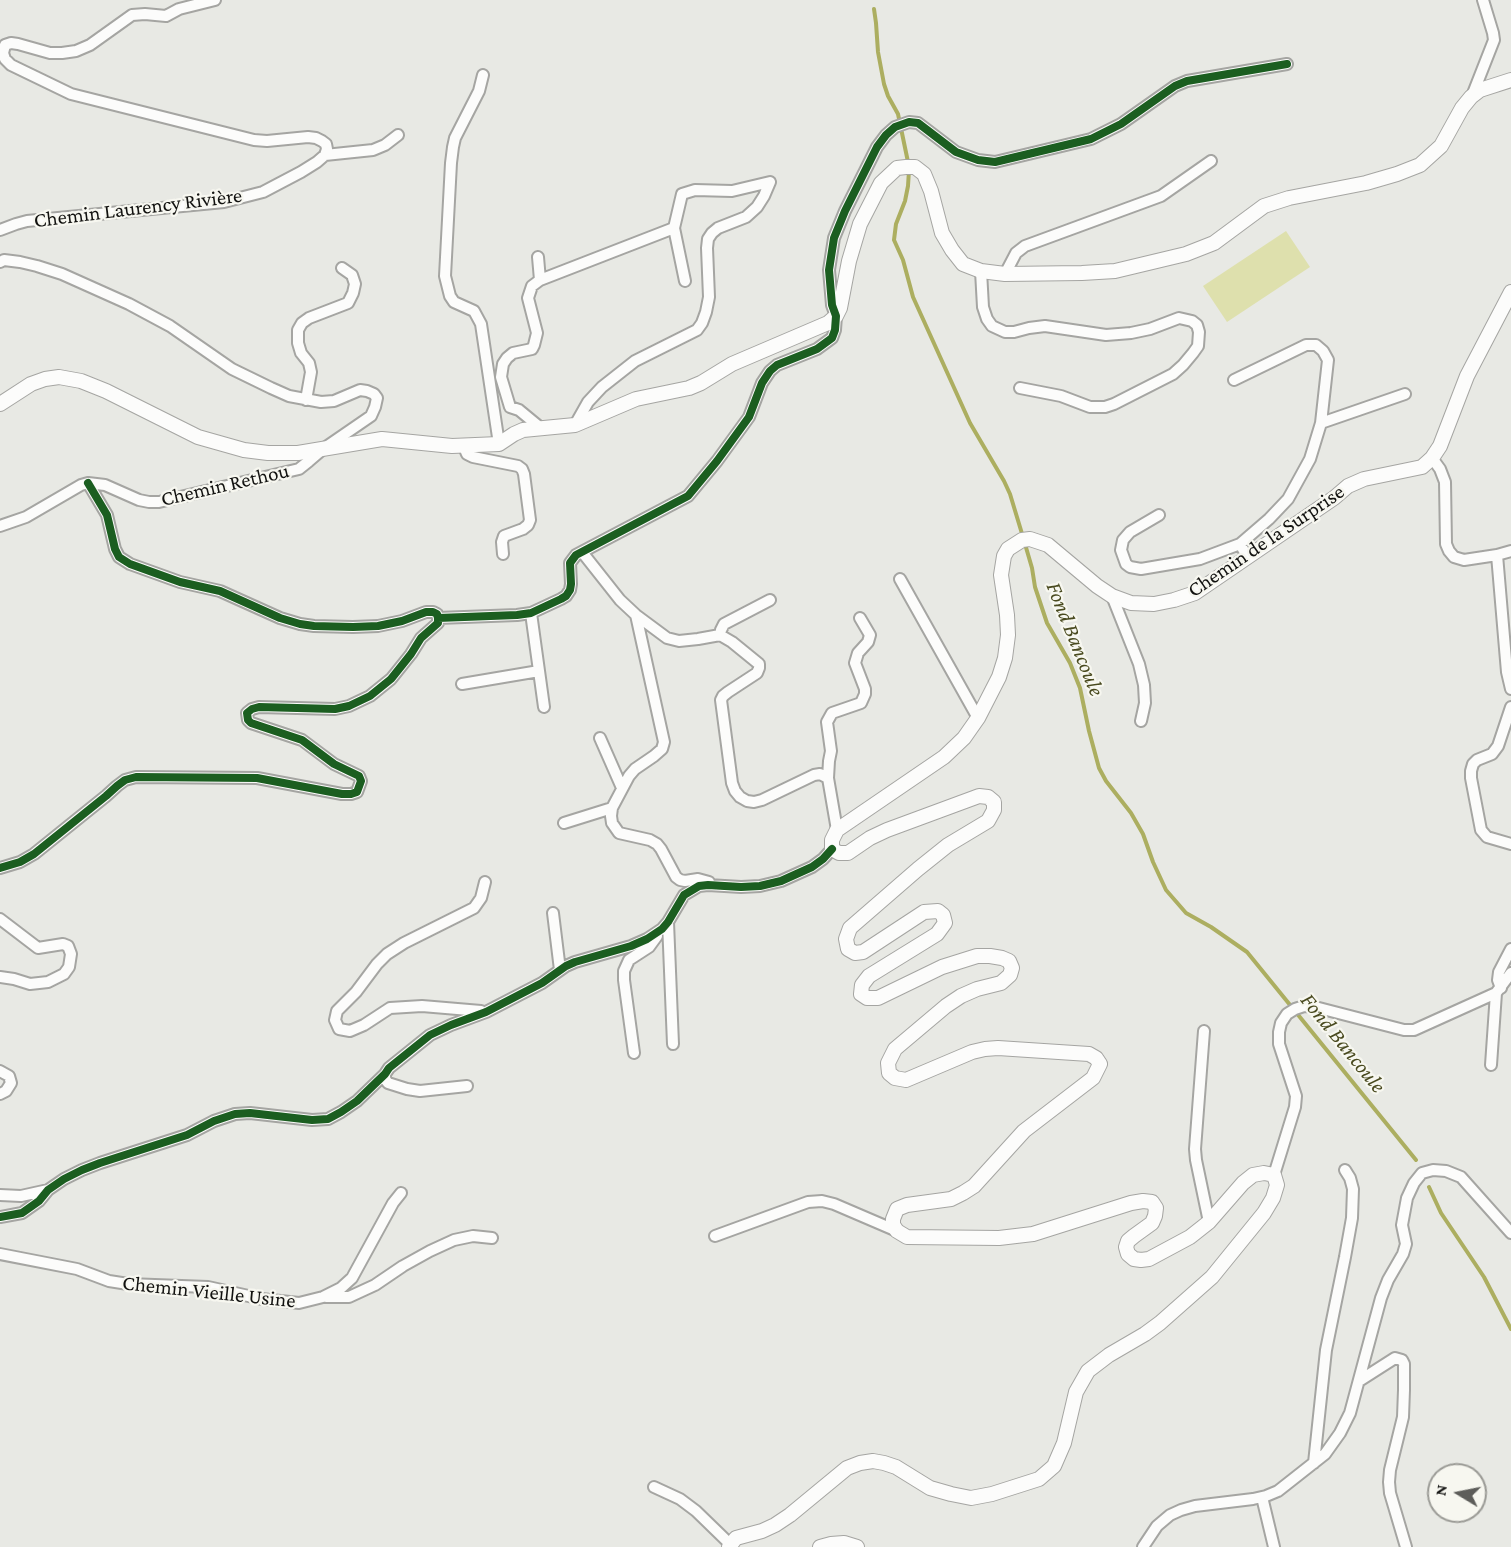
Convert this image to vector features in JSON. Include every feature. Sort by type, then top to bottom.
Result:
[{"type":"main road","points":[[0,404],[31,384],[59,377],[81,381],[106,390],[198,436],[244,450],[298,453],[382,439],[464,447],[500,444],[523,430],[574,425],[627,402],[701,384],[732,364],[828,323],[836,316],[843,294],[853,242],[860,224],[881,183],[897,168],[915,167],[924,174],[942,233],[963,264],[981,271],[1005,274],[1115,271],[1186,254],[1214,243],[1264,206],[1280,200],[1366,183],[1420,165],[1441,146],[1462,108],[1471,97],[1480,90],[1511,80]]},
{"type":"main road","points":[[1432,458],[1440,446],[1467,376],[1511,292]]},
{"type":"main road","name":"Chemin de la Surprise","points":[[837,830],[944,757],[964,738],[978,718],[999,677],[1005,658],[1008,635],[1007,615],[1000,575],[1004,556],[1008,549],[1022,540],[1030,539],[1048,545],[1112,596],[1131,603],[1154,604],[1174,600],[1195,593],[1244,550],[1334,498],[1348,486],[1364,479],[1422,467],[1432,458]]},
{"type":"main road","points":[[729,1545],[735,1538],[775,1525],[847,1468],[860,1463],[873,1461],[890,1465],[930,1488],[971,1498],[1039,1479],[1054,1466],[1064,1443],[1076,1392],[1088,1371],[1160,1323],[1212,1277],[1269,1205],[1277,1185],[1274,1175],[1264,1173],[1253,1175],[1243,1183],[1209,1222],[1190,1236],[1149,1259],[1141,1260],[1134,1259],[1128,1254],[1126,1247],[1128,1241],[1152,1223],[1156,1208],[1152,1202],[1143,1201],[1120,1206],[1033,1234],[999,1238],[907,1236],[897,1231],[892,1219],[897,1209],[906,1205],[951,1199],[974,1186],[1024,1131],[1093,1078],[1100,1064],[1089,1054],[998,1048],[972,1052],[906,1080],[895,1078],[889,1073],[888,1064],[895,1049],[903,1042],[961,996],[1000,983],[1010,975],[1012,968],[1009,962],[1002,958],[977,956],[942,968],[878,998],[867,998],[861,994],[862,985],[869,976],[937,934],[945,923],[943,915],[938,910],[924,912],[863,952],[855,953],[848,949],[846,939],[850,928],[948,845],[988,821],[994,810],[994,802],[988,797],[979,796],[887,830],[848,853],[839,853],[832,849],[832,840],[837,830]]},
{"type":"main road","points":[[820,1547],[844,1543],[857,1547]]},
{"type":"street","points":[[215,0],[179,9],[166,16],[132,15],[90,45],[76,51],[50,52],[11,43],[5,45],[3,53],[11,65],[71,94],[254,140],[316,138],[326,144],[325,155],[374,150],[398,135]]},
{"type":"street","points":[[1471,97],[1494,40],[1494,33],[1483,0]]},
{"type":"street","points":[[438,618],[531,613],[566,596],[571,584],[570,563],[576,555],[688,496],[749,417],[766,375],[777,365],[817,349],[832,338],[836,316],[830,290],[834,238],[877,147],[895,127],[909,122],[918,123],[956,152],[978,160],[995,162],[1091,140],[1121,124],[1175,86],[1187,81],[1287,64]]},
{"type":"street","points":[[483,75],[479,91],[453,147],[445,276],[450,296],[454,302],[474,311],[481,324],[500,444]]},
{"type":"street","name":"Chemin Laurency Rivière","points":[[0,231],[27,221],[224,202],[262,192],[301,172],[325,155]]},
{"type":"street","points":[[1005,274],[1016,253],[1025,246],[1161,196],[1211,161]]},
{"type":"street","points":[[574,425],[588,402],[602,387],[635,361],[697,330],[702,323],[709,297],[708,239],[718,228],[746,217],[757,207],[770,182],[732,191],[695,190],[682,194],[674,228],[685,281]]},
{"type":"street","points":[[542,429],[519,410],[510,407],[501,377],[503,364],[507,358],[513,353],[532,349],[534,345],[537,333],[528,298],[532,286],[540,280],[674,228]]},
{"type":"street","points":[[538,257],[540,280]]},
{"type":"street","name":"Chemin Laurency Rivière","points":[[0,262],[12,261],[62,274],[119,300],[170,326],[232,369],[289,396],[321,402],[334,401],[360,390],[374,394],[377,398],[370,416],[323,449]]},
{"type":"street","points":[[306,400],[311,372],[309,363],[301,353],[298,330],[309,318],[348,303],[355,284],[352,275],[342,268]]},
{"type":"street","points":[[981,271],[983,307],[987,319],[992,326],[1005,332],[1045,326],[1106,335],[1131,333],[1150,329],[1179,318],[1192,321],[1197,325],[1198,346],[1183,365],[1173,374],[1114,404],[1105,407],[1090,407],[1060,396],[1020,388]]},
{"type":"street","points":[[1159,515],[1130,532],[1123,540],[1121,550],[1126,564],[1130,567],[1141,569],[1244,550],[1288,499],[1300,479],[1310,459],[1321,423],[1328,360],[1323,351],[1316,345],[1306,345],[1234,380]]},
{"type":"street","points":[[1321,423],[1405,394]]},
{"type":"street","points":[[464,447],[467,454],[473,457],[518,466],[524,474],[530,520],[523,529],[504,536],[503,554]]},
{"type":"street","name":"Chemin Rethou","points":[[88,483],[105,485],[139,500],[159,502],[298,469],[323,449]]},
{"type":"street","points":[[1432,458],[1445,482],[1446,544],[1449,551],[1464,560],[1511,551]]},
{"type":"street","points":[[0,526],[26,517],[88,483],[107,515],[119,557],[130,564],[180,582],[220,591],[280,618],[300,624],[378,626],[402,621],[426,612],[433,612],[438,618],[438,623],[421,638],[391,679],[379,689],[349,706],[335,709],[259,707],[247,713],[251,723],[302,740],[334,764],[359,776],[361,781],[357,792],[342,794],[257,778],[136,777],[125,780],[117,786],[34,854],[20,862],[0,868]]},
{"type":"street","points":[[582,552],[620,600],[636,615],[668,638],[679,641],[720,635],[759,664],[757,673],[728,692],[721,700],[732,783],[740,797],[754,802],[814,775],[820,774],[828,778]]},
{"type":"street","points":[[1497,555],[1507,672],[1511,689]]},
{"type":"street","points":[[900,579],[978,718]]},
{"type":"street","points":[[1112,596],[1139,664],[1144,684],[1145,703],[1141,721]]},
{"type":"street","points":[[720,635],[724,624],[770,600]]},
{"type":"street","points":[[531,613],[544,707]]},
{"type":"street","points":[[636,615],[664,742],[662,749],[635,769],[622,788],[612,808],[614,828],[627,836],[643,838],[657,844],[676,877],[685,881],[698,879],[741,888],[781,880],[812,867],[832,849]]},
{"type":"street","points":[[837,830],[828,778],[831,751],[826,722],[832,713],[861,703],[865,694],[855,663],[858,653],[870,635],[860,618]]},
{"type":"street","points":[[462,684],[539,671]]},
{"type":"street","points":[[1511,707],[1498,746],[1492,754],[1477,760],[1471,771],[1481,830],[1487,837],[1511,844]]},
{"type":"street","points":[[600,738],[622,788]]},
{"type":"street","points":[[564,823],[612,808]]},
{"type":"street","points":[[484,882],[482,898],[474,908],[387,954],[337,1011],[334,1020],[339,1029],[350,1030],[364,1025],[390,1008],[422,1006],[486,1012]]},
{"type":"street","points":[[633,1053],[624,980],[624,971],[629,960],[649,947],[688,891],[699,886],[718,885]]},
{"type":"street","points":[[553,913],[560,970]]},
{"type":"street","points":[[0,919],[38,948],[63,944],[68,946],[71,954],[69,967],[64,974],[48,982],[30,984],[0,977]]},
{"type":"street","points":[[0,1216],[22,1213],[64,1179],[100,1163],[187,1135],[214,1121],[235,1114],[262,1114],[312,1120],[328,1119],[357,1101],[389,1068],[430,1035],[451,1024],[486,1012],[575,962],[647,939],[665,925]]},
{"type":"street","points":[[665,925],[673,1044]]},
{"type":"street","points":[[1491,1065],[1499,972],[1511,950]]},
{"type":"street","points":[[1274,1175],[1295,1107],[1296,1096],[1279,1044],[1281,1023],[1287,1014],[1304,1006],[1315,1007],[1404,1030],[1414,1030],[1498,991],[1511,973]]},
{"type":"street","points":[[1204,1031],[1195,1149],[1209,1222]]},
{"type":"street","points":[[0,1071],[9,1076],[10,1083],[6,1091],[0,1094]]},
{"type":"street","points":[[385,1074],[388,1083],[414,1090],[467,1086]]},
{"type":"street","points":[[1314,1463],[1326,1350],[1352,1218],[1353,1189],[1345,1170]]},
{"type":"street","points":[[1143,1547],[1157,1527],[1170,1515],[1195,1506],[1262,1497],[1278,1491],[1325,1454],[1340,1433],[1350,1413],[1380,1298],[1406,1244],[1402,1225],[1407,1198],[1422,1173],[1433,1170],[1446,1171],[1461,1177],[1511,1233]]},
{"type":"street","points":[[0,1195],[21,1196],[48,1191]]},
{"type":"street","name":"Chemin Vieille Usine","points":[[0,1254],[77,1269],[109,1281],[128,1284],[208,1287],[262,1299],[299,1303],[323,1297],[341,1288],[352,1278],[393,1203],[401,1193]]},
{"type":"street","points":[[715,1236],[808,1202],[822,1201],[897,1231]]},
{"type":"street","points":[[323,1297],[349,1298],[375,1285],[429,1251],[454,1240],[473,1236],[492,1238]]},
{"type":"street","points":[[1359,1382],[1395,1358],[1402,1360],[1404,1364],[1403,1417],[1389,1482],[1390,1493],[1406,1547]]},
{"type":"street","points":[[654,1487],[680,1499],[696,1511],[729,1545]]},
{"type":"street","points":[[1262,1497],[1274,1547]]},
{"type":"green space","points":[[1286,231],[1310,267],[1227,322],[1203,286]]},
{"type":"waterway","name":"Fond Bancoule","points":[[874,9],[884,84],[898,114],[908,162]]},
{"type":"waterway","name":"Fond Bancoule","points":[[909,170],[905,201],[896,224],[894,240],[903,260],[913,297],[970,423],[1010,494],[1023,537]]},
{"type":"waterway","name":"Fond Bancoule","points":[[1025,544],[1035,587],[1047,623],[1070,663],[1080,688],[1099,768],[1143,834],[1166,890],[1186,913],[1247,952],[1416,1160]]},
{"type":"waterway","name":"Fond Bancoule","points":[[1429,1187],[1441,1213],[1484,1277],[1511,1329]]},
{"type":"cycle path","points":[[438,618],[531,613],[561,599],[570,590],[570,563],[576,555],[688,496],[749,417],[762,383],[770,371],[777,365],[817,349],[832,338],[836,316],[832,305],[829,270],[834,238],[877,147],[895,127],[909,122],[918,123],[956,152],[978,160],[995,162],[1091,139],[1121,124],[1175,86],[1187,81],[1287,64]]},
{"type":"cycle path","points":[[0,868],[20,862],[34,854],[117,786],[125,780],[136,777],[257,778],[342,794],[357,792],[361,781],[359,776],[334,764],[302,740],[251,723],[247,713],[259,707],[335,709],[349,706],[370,696],[391,679],[421,638],[438,623],[437,614],[426,612],[402,621],[378,626],[300,624],[280,618],[220,591],[180,582],[130,564],[119,557],[107,515],[88,483]]},
{"type":"cycle path","points":[[0,1217],[22,1213],[39,1201],[48,1190],[82,1170],[187,1135],[214,1121],[235,1114],[250,1113],[312,1120],[328,1119],[357,1101],[389,1068],[430,1035],[486,1012],[542,983],[575,962],[647,939],[668,922],[684,895],[699,886],[760,886],[781,881],[812,867],[832,849]]}]
